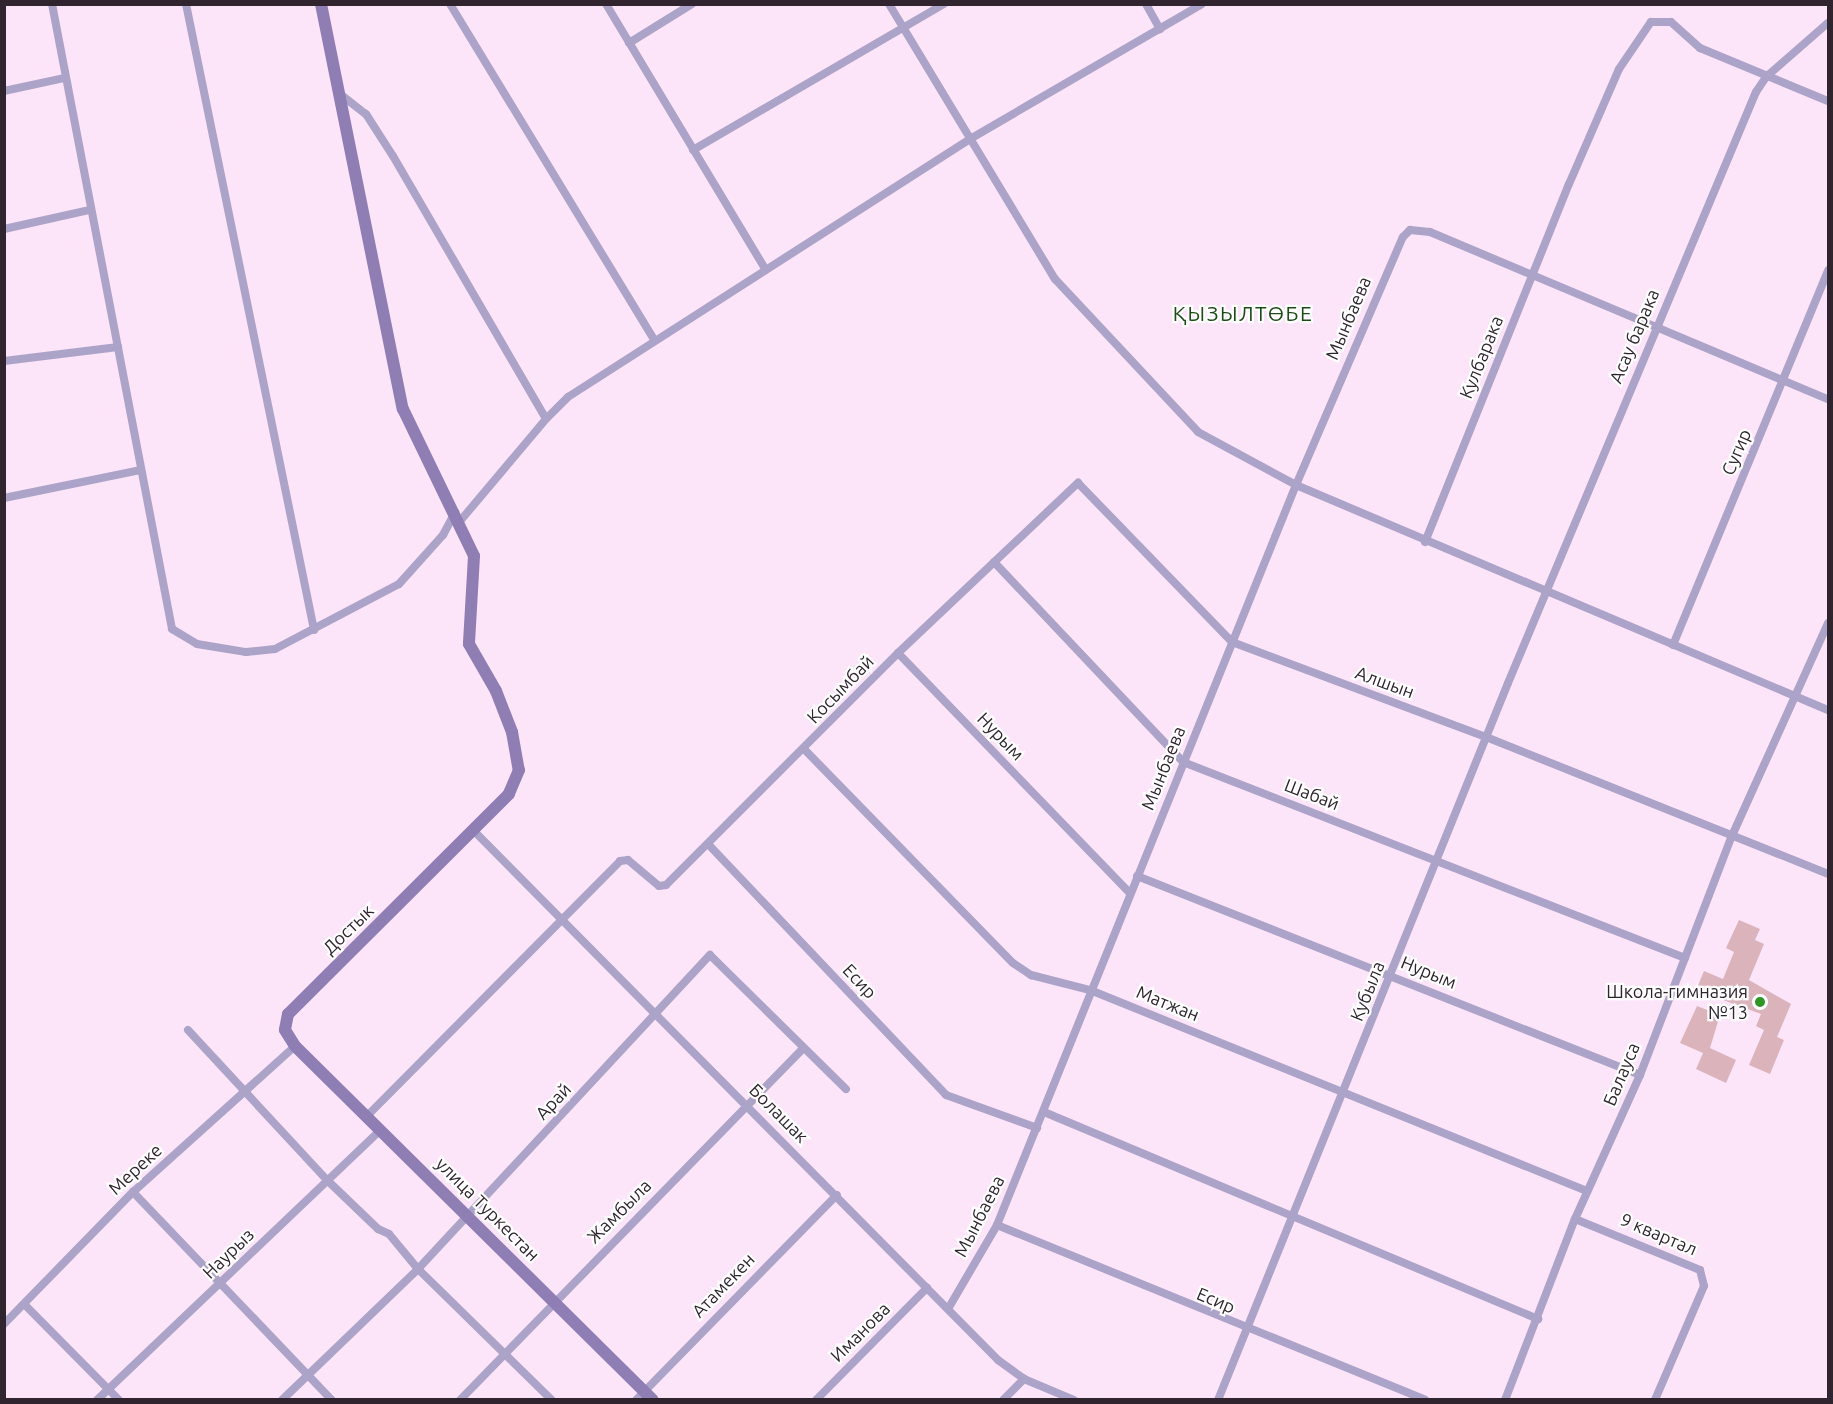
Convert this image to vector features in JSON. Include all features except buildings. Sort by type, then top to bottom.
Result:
[{"type":"street","points":[[51,4],[172,629],[197,644],[260,652],[314,630],[399,584],[568,396],[970,139],[1202,4]]},
{"type":"street","points":[[186,4],[314,630]]},
{"type":"street","name":"Достык","points":[[295,1046],[285,1030],[288,1014],[474,831],[509,794],[519,770],[512,732],[496,691],[469,644],[476,565],[458,516],[403,409],[321,4]]},
{"type":"street","points":[[450,4],[655,341]]},
{"type":"street","points":[[606,4],[766,270]]},
{"type":"street","points":[[629,43],[692,4]]},
{"type":"street","points":[[890,4],[903,30],[1055,279],[1198,432],[1296,485],[1425,542],[1828,710]]},
{"type":"street","points":[[693,150],[903,30],[944,4]]},
{"type":"street","points":[[1146,4],[1160,29]]},
{"type":"street","name":"Кулбарака","points":[[1425,542],[1569,184],[1619,69],[1651,21],[1671,22],[1700,48],[1739,60],[1766,77]]},
{"type":"street","name":"Асау барака","points":[[1545,593],[1756,92],[1766,77],[1828,23]]},
{"type":"street","points":[[1766,77],[1828,101]]},
{"type":"street","points":[[4,91],[64,78]]},
{"type":"street","points":[[340,93],[366,114],[377,131],[546,419]]},
{"type":"street","points":[[4,229],[90,210]]},
{"type":"street","name":"Мынбаева","points":[[948,1309],[997,1225],[1044,1112],[1090,990],[1296,485],[1403,237],[1410,230],[1430,232],[1533,272]]},
{"type":"street","name":"Сугир","points":[[1673,645],[1828,270]]},
{"type":"street","points":[[1533,272],[1828,399]]},
{"type":"street","points":[[4,361],[118,347]]},
{"type":"street","points":[[4,498],[141,470]]},
{"type":"street","name":"Косымбай","points":[[562,919],[624,859],[662,887],[804,749],[898,652],[1078,483]]},
{"type":"street","name":"Алшын","points":[[1078,483],[1232,642],[1486,736],[1731,838],[1828,874]]},
{"type":"street","name":"Шабай","points":[[994,562],[1183,762],[1685,958]]},
{"type":"street","name":"Кубыла","points":[[1218,1400],[1545,593]]},
{"type":"street","name":"Балауса","points":[[1505,1400],[1575,1219],[1640,1075],[1731,838],[1798,696],[1828,623]]},
{"type":"street","name":"Нурым","points":[[898,652],[1130,893]]},
{"type":"street","name":"Матжан","points":[[804,749],[1013,963],[1048,981],[1090,990],[1587,1191]]},
{"type":"street","name":"Болашак","points":[[474,831],[748,1105],[998,1360],[1024,1379],[1074,1400]]},
{"type":"street","name":"Есир","points":[[708,844],[946,1095],[1037,1128]]},
{"type":"street","name":"Нурым","points":[[1137,876],[1640,1075]]},
{"type":"street","points":[[367,1116],[562,919]]},
{"type":"street","name":"Арай","points":[[282,1400],[418,1269],[469,1216],[710,955],[846,1089]]},
{"type":"street","points":[[188,1030],[242,1093],[328,1181],[378,1229],[389,1234],[418,1269],[552,1400]]},
{"type":"street","name":"Мереке","points":[[4,1324],[133,1192],[295,1046]]},
{"type":"street","name":"улица Туркестан","points":[[295,1046],[554,1300],[645,1397]]},
{"type":"street","name":"Жамбыла","points":[[460,1400],[554,1300],[804,1048]]},
{"type":"street","points":[[1044,1112],[1295,1213],[1538,1319]]},
{"type":"street","name":"Наурыз","points":[[97,1400],[381,1130]]},
{"type":"street","points":[[133,1192],[332,1400]]},
{"type":"street","name":"Атамекен","points":[[645,1397],[837,1195]]},
{"type":"street","name":"9 квартал","points":[[1575,1219],[1700,1270],[1704,1286],[1655,1400]]},
{"type":"street","name":"Есир","points":[[997,1225],[1247,1330],[1425,1400]]},
{"type":"street","name":"Иманова","points":[[816,1400],[927,1288]]},
{"type":"street","points":[[25,1305],[119,1400]]},
{"type":"street","points":[[1003,1400],[1024,1379]]},
{"type":"place","name":"Школа-гимназия №13","points":[[1760,1002]]},
{"type":"district","name":"ҚЫЗЫЛТӨБЕ","points":[[1243,313]]}]
